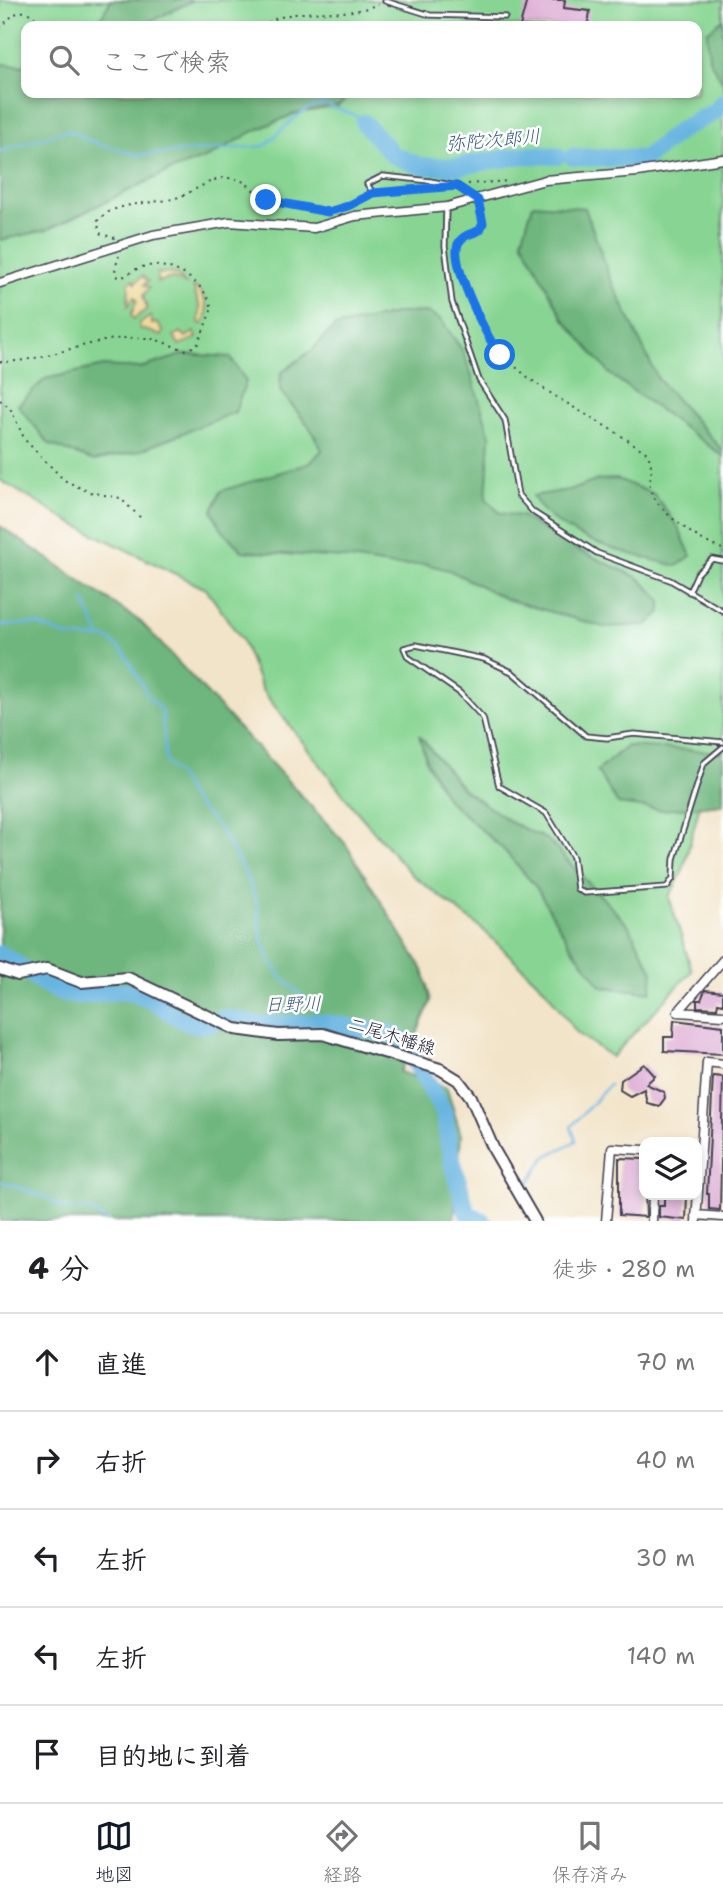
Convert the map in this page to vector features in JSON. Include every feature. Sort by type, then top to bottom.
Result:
[{"type":"main road","name":"二尾木幡線","points":[[0,969],[18,975],[40,968],[81,982],[128,978],[216,1021],[261,1034],[323,1034],[429,1064],[458,1080],[471,1097],[494,1150],[535,1221]]},
{"type":"street","points":[[0,283],[118,243],[229,222],[314,228],[355,216],[447,207],[526,185],[723,159]]},
{"type":"street","points":[[723,961],[678,1012],[723,1015]]},
{"type":"street","points":[[700,1137],[707,1062],[723,1063]]},
{"type":"street","points":[[606,1221],[612,1148],[639,1150]]},
{"type":"street","points":[[652,1221],[653,1200]]},
{"type":"street","points":[[697,1200],[696,1218],[723,1217]]},
{"type":"lane","points":[[385,1],[430,15],[505,17]]},
{"type":"lane","points":[[373,193],[367,184],[383,176],[457,186],[478,200]]},
{"type":"lane","points":[[447,207],[445,246],[452,302],[479,380],[505,420],[518,495],[533,512],[597,553],[670,580],[723,611]]},
{"type":"lane","points":[[690,592],[705,564],[712,559],[723,561]]},
{"type":"lane","points":[[416,645],[489,660],[522,679],[586,736],[607,738],[634,734],[723,744],[704,762],[674,859],[673,878],[667,887],[584,893],[577,889],[573,857],[546,813],[499,786],[483,718],[460,693],[408,657],[404,648],[416,645]]},
{"type":"path","points":[[272,21],[290,12],[355,11],[385,1]]},
{"type":"path","points":[[0,28],[14,14],[26,11],[39,21]]},
{"type":"path","points":[[0,362],[27,360],[127,338],[159,340],[187,350],[198,344],[212,308],[204,290],[184,275],[166,268],[143,267],[118,277],[115,269],[118,243],[116,238],[102,234],[98,228],[97,222],[103,215],[141,203],[194,193],[214,179],[227,178],[250,184],[266,200],[317,212],[348,206],[373,193],[436,189]]},
{"type":"path","points":[[457,186],[508,181],[526,185]]},
{"type":"path","points":[[478,200],[483,223],[480,230],[463,237],[457,247],[457,257],[491,343],[524,376],[647,453],[653,469],[650,489],[659,508],[705,542],[723,549]]},
{"type":"path","points":[[0,400],[16,418],[25,440],[64,480],[89,492],[120,498],[142,519]]},
{"type":"green space","points":[[0,0],[723,0],[723,767],[704,789],[683,870],[669,897],[692,971],[612,1057],[577,1033],[545,989],[481,928],[411,874],[354,808],[262,690],[242,640],[206,589],[68,521],[0,480]]},
{"type":"green space","points":[[111,0],[194,0],[152,21],[99,21]]},
{"type":"green space","points":[[723,19],[723,83],[709,59],[707,32]]},
{"type":"green space","points":[[0,64],[21,66],[21,98],[347,98],[338,106],[294,114],[254,131],[210,156],[167,172],[47,230],[0,240]]},
{"type":"green space","points":[[533,204],[585,208],[610,278],[658,379],[723,451],[723,456],[610,374],[563,318],[522,240]]},
{"type":"green space","points":[[427,312],[441,320],[463,351],[473,380],[490,436],[486,499],[500,513],[521,516],[580,551],[639,578],[661,600],[661,612],[647,625],[603,627],[506,599],[449,570],[425,564],[395,566],[343,558],[242,551],[222,530],[212,511],[221,491],[310,463],[322,450],[309,426],[280,391],[281,373],[313,349],[334,327],[400,313]]},
{"type":"green space","points":[[185,354],[230,357],[246,381],[235,412],[136,452],[94,461],[49,444],[18,405],[45,379],[103,366],[141,368]]},
{"type":"green space","points":[[617,479],[654,494],[678,527],[691,556],[677,566],[619,551],[577,535],[559,524],[544,511],[533,496],[574,489],[598,480]]},
{"type":"green space","points":[[0,526],[141,622],[345,843],[423,970],[431,1001],[400,1072],[447,1088],[461,1135],[454,1221],[0,1221]]},
{"type":"green space","points":[[419,735],[463,789],[512,823],[548,840],[629,926],[653,972],[651,992],[602,987],[570,945],[536,887],[504,850],[447,799],[427,763]]},
{"type":"green space","points":[[627,746],[723,752],[723,804],[663,810],[618,804],[597,771]]},
{"type":"sand","points":[[158,273],[175,274],[187,285],[172,278],[157,282]]},
{"type":"sand","points":[[142,276],[148,281],[144,285],[149,288],[143,296],[147,309],[134,319],[131,315],[137,300],[134,297],[128,306],[129,283],[133,279],[135,283]]},
{"type":"sand","points":[[193,287],[198,289],[205,302],[206,316],[202,325],[199,322],[200,307]]},
{"type":"sand","points":[[151,316],[152,324],[157,323],[163,331],[162,336],[139,328],[139,324]]},
{"type":"sand","points":[[181,332],[186,337],[194,332],[197,338],[179,345],[174,336]]},
{"type":"building","points":[[527,0],[565,0],[564,8],[590,11],[589,21],[521,21]]},
{"type":"building","points":[[705,990],[723,992],[723,1004],[718,1003],[717,1008],[697,1007],[697,1000],[701,1000]]},
{"type":"building","points":[[674,1020],[723,1026],[723,1054],[664,1051],[664,1037],[673,1037]]},
{"type":"building","points":[[644,1064],[655,1076],[646,1084],[664,1092],[665,1098],[659,1106],[647,1103],[644,1089],[630,1096],[620,1090],[621,1080]]},
{"type":"building","points":[[713,1076],[723,1077],[720,1210],[709,1209],[707,1194]]},
{"type":"building","points":[[619,1158],[639,1159],[639,1200],[645,1200],[646,1217],[619,1215]]},
{"type":"building","points":[[664,1200],[687,1200],[686,1220],[659,1217],[659,1206],[664,1206]]},
{"type":"waterway","name":"弥陀次郎川","points":[[573,157],[644,159],[682,129],[714,112],[723,103]]},
{"type":"waterway","points":[[0,151],[67,130],[95,143],[138,155],[265,146],[292,120],[311,107],[323,104],[355,115],[364,123]]},
{"type":"waterway","name":"弥陀次郎川","points":[[364,123],[393,155],[420,166],[455,167],[525,155],[557,156]]},
{"type":"waterway","points":[[84,600],[99,635]]},
{"type":"waterway","points":[[0,625],[36,624],[69,637],[107,638],[125,653],[147,694],[162,711],[166,763],[180,778],[189,796],[220,829],[246,875],[258,905],[260,933],[270,960],[282,978],[308,1001],[324,1023]]},
{"type":"waterway","name":"日野川","points":[[0,954],[60,992],[70,995],[131,992],[152,1000],[190,1023],[200,1025],[224,1018],[258,1025],[324,1023],[391,1034],[403,1041],[444,1112],[451,1156],[465,1207],[468,1214],[482,1221]]},
{"type":"waterway","points":[[528,1184],[545,1157],[576,1141],[571,1127],[609,1085]]},
{"type":"waterway","points":[[0,1181],[42,1196],[61,1207],[89,1210],[109,1221]]},
{"type":"route","points":[[266,200],[296,208],[328,212],[348,206],[368,194],[457,186],[478,200],[483,223],[480,230],[463,237],[459,242],[458,263],[491,343],[500,355]]}]
